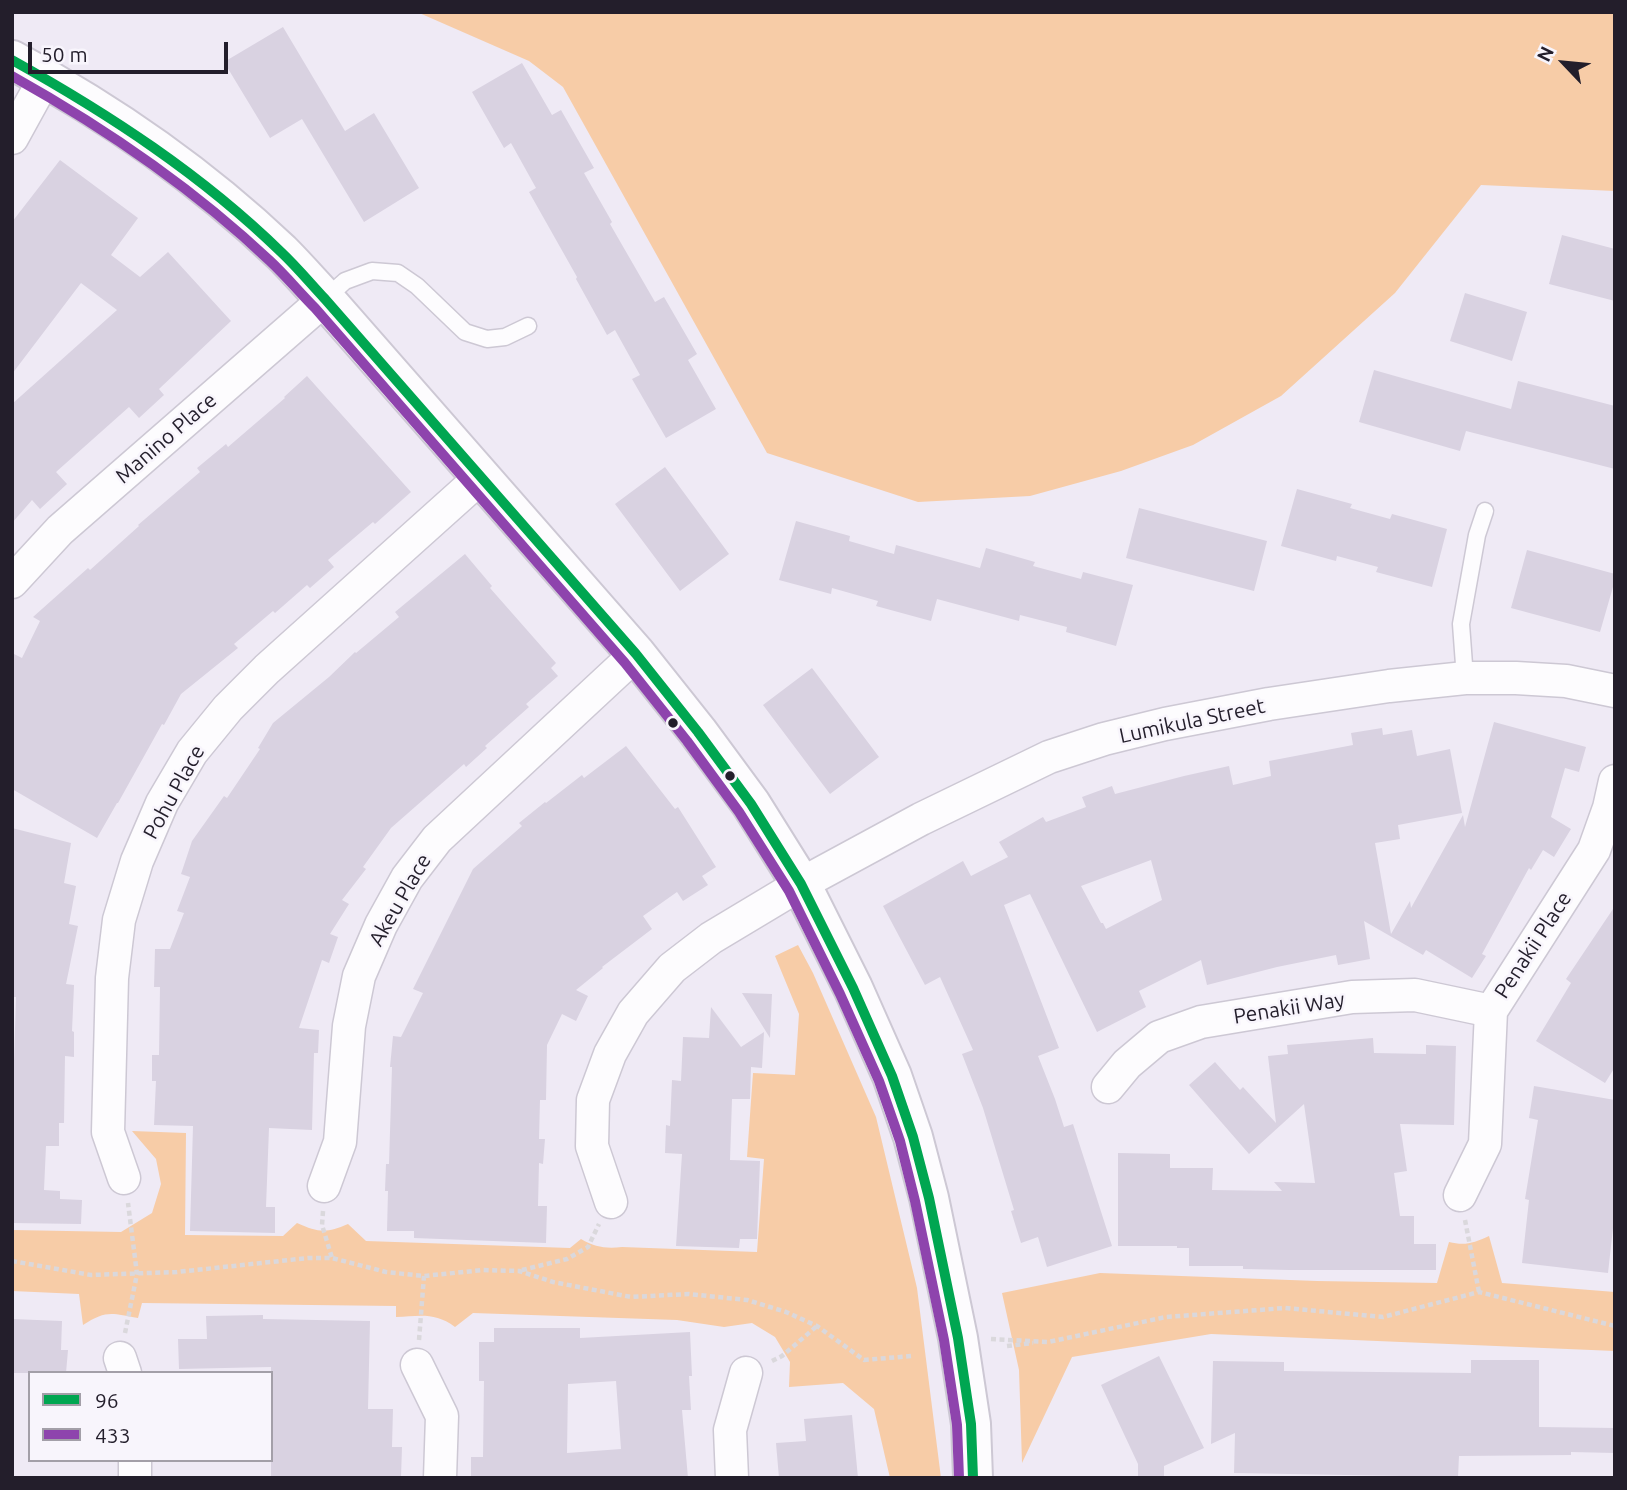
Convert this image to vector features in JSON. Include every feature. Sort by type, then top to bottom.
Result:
[{"type":"street","points":[[12,138],[29,69],[98,108],[201,183],[251,224],[325,299],[636,654],[751,804],[801,884],[853,988],[892,1076],[913,1137],[929,1198],[958,1338],[971,1424],[973,1478]]},
{"type":"street","name":"Manino Place","points":[[12,582],[60,530],[325,299]]},
{"type":"street","name":"Pohu Place","points":[[124,1178],[108,1132],[112,978],[119,920],[137,861],[163,803],[192,752],[228,708],[267,669],[481,477]]},
{"type":"street","name":"Akeu Place","points":[[324,1186],[340,1142],[349,1026],[359,976],[381,925],[407,878],[437,839],[636,654]]},
{"type":"street","name":"Lumikula Street","points":[[611,1202],[592,1146],[593,1100],[610,1054],[633,1013],[672,968],[711,938],[801,884],[921,819],[1049,757],[1104,739],[1165,724],[1269,704],[1465,678],[1566,681],[1615,691]]},
{"type":"street","name":"Penakii Place","points":[[1460,1195],[1485,1144],[1491,1011],[1594,850],[1609,808],[1615,781]]},
{"type":"street","name":"Penakii Way","points":[[1108,1087],[1127,1064],[1159,1037],[1201,1022],[1352,997],[1415,995],[1491,1011]]},
{"type":"street","points":[[417,1365],[442,1416],[440,1478]]},
{"type":"street","points":[[732,1478],[730,1430],[746,1373]]},
{"type":"lane","points":[[325,299],[345,281],[363,274],[372,271],[398,273],[417,286],[465,332],[487,339],[505,337],[528,326]]},
{"type":"lane","points":[[1465,678],[1461,624],[1477,535],[1485,511]]},
{"type":"path","points":[[122,1365],[137,1274],[124,1178]]},
{"type":"path","points":[[324,1186],[322,1225],[331,1258]]},
{"type":"path","points":[[1460,1195],[1479,1292]]},
{"type":"path","points":[[12,1261],[91,1275],[177,1272],[308,1258],[331,1258],[386,1272],[424,1276],[484,1270],[519,1271],[567,1259],[588,1247],[611,1202]]},
{"type":"path","points":[[519,1271],[554,1282],[631,1297],[689,1294],[747,1300],[786,1312],[817,1326],[864,1360],[911,1356]]},
{"type":"path","points":[[417,1365],[424,1276]]},
{"type":"path","points":[[1007,1346],[1048,1342],[1166,1317],[1285,1308],[1383,1317],[1479,1292],[1615,1326]]},
{"type":"path","points":[[746,1373],[782,1356],[817,1326]]},
{"type":"path","points":[[958,1338],[1048,1342]]},
{"type":"shaded area","points":[[417,12],[1615,12],[1615,191],[1481,185],[1395,293],[1281,396],[1193,445],[1121,471],[1030,496],[918,502],[767,453],[563,87],[529,61]]},
{"type":"shaded area","points":[[798,945],[876,1117],[917,1288],[941,1478],[890,1478],[874,1409],[843,1383],[789,1387],[790,1362],[775,1337],[752,1323],[724,1327],[677,1320],[473,1313],[455,1327],[434,1317],[396,1317],[396,1306],[142,1303],[138,1318],[109,1314],[83,1325],[79,1294],[12,1291],[12,1230],[121,1232],[152,1213],[161,1184],[156,1159],[132,1131],[186,1133],[185,1235],[283,1236],[297,1223],[323,1231],[348,1224],[366,1241],[570,1248],[581,1239],[606,1247],[757,1252],[764,1159],[747,1157],[753,1073],[795,1075],[799,1014],[775,956]]},
{"type":"shaded area","points":[[1489,1236],[1502,1283],[1615,1292],[1615,1351],[1211,1334],[1072,1357],[1022,1463],[1019,1370],[1002,1293],[1100,1273],[1437,1283],[1449,1242],[1469,1243]]},
{"type":"building","points":[[283,27],[345,131],[374,113],[419,188],[364,222],[302,119],[270,138],[224,62]]},
{"type":"building","points":[[522,63],[552,115],[561,110],[594,168],[584,173],[612,222],[610,224],[655,302],[664,297],[697,354],[688,360],[716,409],[666,438],[632,379],[640,375],[615,330],[607,335],[529,192],[536,188],[511,143],[504,148],[472,92]]},
{"type":"building","points":[[60,160],[138,218],[111,255],[140,277],[168,252],[231,321],[159,389],[164,395],[139,418],[129,407],[56,472],[67,484],[40,509],[32,500],[12,523],[12,404],[117,310],[81,283],[12,374],[12,222]]},
{"type":"building","points":[[1562,235],[1615,249],[1615,301],[1549,284]]},
{"type":"building","points":[[1465,293],[1527,312],[1512,361],[1450,341]]},
{"type":"building","points":[[1374,370],[1511,409],[1518,381],[1615,406],[1615,469],[1466,431],[1460,451],[1359,422]]},
{"type":"building","points":[[307,376],[411,492],[328,560],[334,567],[310,588],[307,585],[275,613],[273,611],[234,644],[238,648],[181,694],[97,838],[12,789],[12,653],[22,658],[40,621],[33,617],[200,472],[197,468],[226,444],[228,447]]},
{"type":"building","points":[[665,467],[729,554],[680,591],[615,504]]},
{"type":"building","points":[[1297,489],[1352,504],[1350,508],[1390,519],[1392,514],[1447,529],[1432,587],[1376,572],[1378,567],[1337,556],[1336,561],[1281,546]]},
{"type":"building","points":[[1139,508],[1267,541],[1254,591],[1126,558]]},
{"type":"building","points":[[796,521],[850,536],[849,541],[894,554],[896,545],[980,568],[986,548],[1035,562],[1033,566],[1081,579],[1083,572],[1133,585],[1116,646],[1066,632],[1067,627],[1020,615],[1019,621],[937,599],[931,621],[876,606],[878,601],[832,588],[831,594],[779,580]]},
{"type":"building","points":[[1527,550],[1615,574],[1600,632],[1511,608]]},
{"type":"building","points":[[465,554],[492,586],[490,588],[556,663],[551,668],[558,676],[526,704],[529,707],[485,746],[487,748],[466,767],[464,764],[391,828],[363,867],[366,869],[342,900],[349,904],[330,934],[338,937],[329,963],[322,960],[299,1028],[319,1030],[318,1053],[314,1053],[312,1130],[269,1128],[266,1207],[275,1207],[275,1233],[190,1231],[193,1126],[154,1125],[156,1081],[152,1081],[152,1055],[159,1055],[160,987],[154,987],[155,949],[170,949],[184,913],[177,911],[190,877],[181,874],[192,841],[224,796],[227,798],[260,749],[258,748],[273,723],[399,617],[395,612]]},
{"type":"building","points":[[812,668],[879,757],[830,794],[763,705]]},
{"type":"building","points":[[1494,722],[1586,747],[1579,772],[1565,768],[1551,817],[1571,829],[1554,857],[1543,850],[1531,870],[1529,868],[1482,954],[1486,956],[1472,978],[1426,950],[1423,955],[1364,921],[1370,959],[1338,965],[1336,955],[1207,985],[1201,960],[1139,991],[1146,1007],[1097,1032],[1030,894],[1004,905],[1059,1048],[1038,1056],[1064,1127],[1073,1124],[1112,1246],[1047,1267],[1038,1237],[1021,1243],[1011,1211],[1014,1210],[983,1108],[962,1054],[973,1050],[940,977],[925,985],[883,906],[963,861],[971,876],[1008,857],[999,842],[1043,817],[1046,822],[1086,807],[1082,797],[1112,786],[1115,794],[1229,766],[1233,785],[1271,776],[1269,761],[1353,745],[1351,733],[1382,728],[1383,735],[1412,730],[1417,756],[1450,749],[1462,813],[1398,825],[1400,839],[1375,843],[1391,934],[1410,901],[1411,908],[1463,815],[1465,827]],"holes":[[[1151,860],[1162,900],[1106,929],[1081,886]]]},
{"type":"building","points":[[626,746],[675,809],[678,807],[716,867],[702,876],[708,885],[683,901],[677,892],[643,916],[652,929],[576,990],[588,996],[576,1021],[562,1014],[547,1045],[546,1100],[540,1100],[539,1139],[545,1139],[543,1164],[539,1163],[538,1206],[547,1206],[546,1243],[414,1238],[414,1231],[387,1231],[388,1191],[385,1191],[386,1164],[389,1164],[393,1036],[401,1037],[423,993],[413,989],[473,869],[522,826],[519,823],[545,802],[582,775],[584,778]]},
{"type":"building","points":[[12,828],[71,843],[64,883],[76,886],[69,924],[78,926],[66,984],[74,985],[74,1057],[65,1056],[64,1123],[59,1123],[59,1146],[46,1146],[44,1190],[60,1191],[60,1199],[82,1200],[81,1224],[12,1223],[12,1061],[16,997],[12,997]]},
{"type":"building","points":[[1615,906],[1615,1067],[1605,1083],[1536,1041],[1571,983],[1566,979]]},
{"type":"building","points":[[742,993],[772,994],[770,1038]]},
{"type":"building","points":[[711,1007],[741,1047],[764,1032],[762,1068],[751,1067],[750,1099],[732,1099],[730,1160],[760,1161],[757,1239],[740,1239],[739,1248],[676,1246],[682,1154],[665,1153],[666,1125],[670,1126],[672,1080],[681,1081],[683,1037],[709,1038]]},
{"type":"building","points":[[1373,1038],[1374,1053],[1426,1054],[1426,1045],[1456,1046],[1454,1125],[1400,1124],[1407,1171],[1394,1173],[1400,1216],[1414,1216],[1414,1244],[1436,1244],[1436,1270],[1289,1270],[1243,1269],[1243,1266],[1189,1266],[1189,1248],[1118,1246],[1118,1153],[1170,1154],[1170,1168],[1213,1168],[1212,1190],[1282,1191],[1274,1182],[1315,1183],[1304,1104],[1249,1154],[1189,1085],[1215,1062],[1240,1090],[1243,1087],[1276,1123],[1268,1056],[1288,1054],[1287,1045]]},
{"type":"building","points":[[1534,1086],[1615,1100],[1615,1210],[1608,1273],[1522,1263],[1529,1200],[1525,1199],[1538,1120],[1529,1118]]},
{"type":"building","points":[[263,1315],[263,1319],[370,1321],[368,1409],[393,1409],[392,1447],[402,1447],[401,1477],[271,1478],[271,1367],[179,1369],[178,1339],[207,1339],[206,1316]]},
{"type":"building","points":[[12,1319],[62,1321],[61,1350],[68,1350],[66,1371],[12,1373]]},
{"type":"building","points":[[494,1328],[580,1328],[580,1338],[690,1332],[691,1410],[682,1410],[688,1478],[471,1478],[471,1457],[483,1457],[484,1381],[479,1381],[479,1342],[494,1342]],"holes":[[[616,1381],[621,1449],[567,1453],[568,1384]]]},
{"type":"building","points":[[1159,1356],[1204,1448],[1164,1466],[1164,1478],[1138,1478],[1138,1464],[1101,1385]]},
{"type":"building","points":[[1471,1360],[1539,1360],[1539,1427],[1615,1428],[1615,1453],[1459,1456],[1458,1477],[1234,1473],[1235,1433],[1211,1444],[1213,1361],[1284,1362],[1284,1371],[1471,1373]]},
{"type":"building","points":[[852,1415],[858,1478],[779,1478],[776,1443],[806,1441],[804,1419]]},
{"type":"transit line","name":"96","points":[[12,60],[153,147],[219,197],[287,258],[636,654],[751,804],[801,884],[853,988],[892,1076],[913,1137],[929,1198],[958,1338],[971,1424],[973,1478]]},
{"type":"transit line","name":"433","points":[[12,76],[114,138],[179,184],[241,234],[276,267],[315,308],[625,663],[739,812],[789,891],[840,994],[879,1081],[900,1141],[944,1340],[957,1425],[959,1478]]}]
